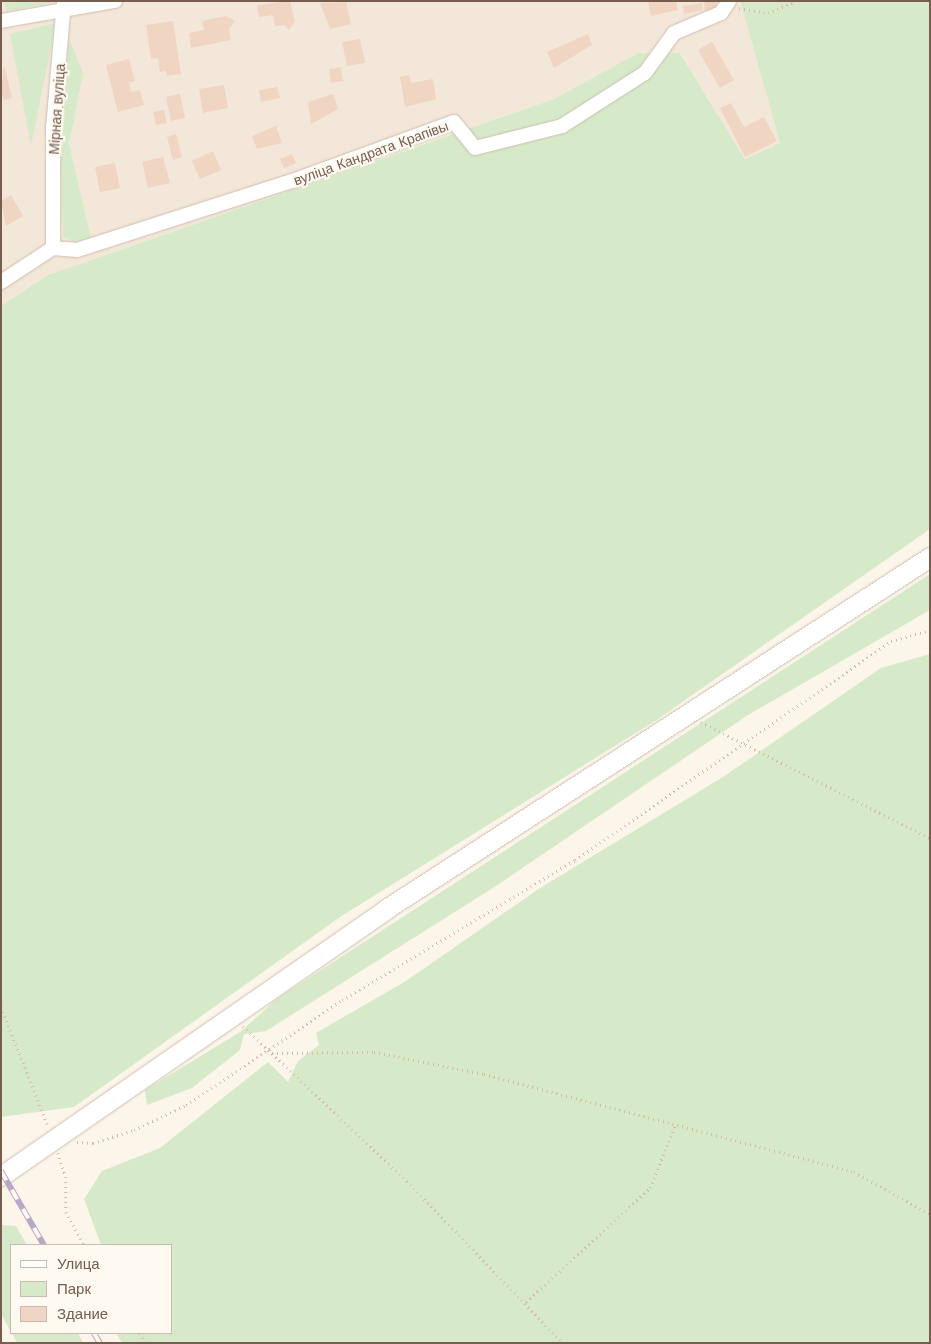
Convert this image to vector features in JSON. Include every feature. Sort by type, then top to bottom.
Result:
[{"type":"main road","points":[[1,1176],[53,1142],[231,1015],[386,909],[688,716],[930,557]]},
{"type":"street","points":[[1,21],[65,6],[115,1]]},
{"type":"street","name":"вуліца Кандрата Крапівы","points":[[52,248],[77,250],[292,181],[454,122],[475,148],[562,126],[645,73],[674,33],[728,4]]},
{"type":"street","name":"Мірная вуліца","points":[[52,248],[53,128],[65,6]]},
{"type":"street","points":[[1,282],[52,248]]},
{"type":"path","points":[[728,4],[768,13],[796,1]]},
{"type":"path","points":[[53,1142],[93,1143],[134,1130],[186,1105],[268,1048],[575,860],[748,744],[892,641],[930,630]]},
{"type":"path","points":[[688,716],[748,744],[930,838]]},
{"type":"path","points":[[1,1007],[66,1176],[66,1212],[83,1244]]},
{"type":"path","points":[[231,1015],[268,1048],[526,1302],[563,1343]]},
{"type":"path","points":[[272,1053],[374,1052],[484,1074],[635,1117],[676,1123],[854,1172],[930,1214]]},
{"type":"path","points":[[526,1302],[650,1188],[676,1123]]},
{"type":"shaded area","points":[[1,1],[740,1],[780,143],[745,159],[681,54],[638,53],[554,99],[48,275],[1,306]]},
{"type":"green space","points":[[4,1],[50,1],[51,3],[6,11]]},
{"type":"green space","points":[[740,1],[930,1],[930,529],[658,719],[340,917],[74,1107],[1,1117],[1,306],[48,275],[554,99],[638,53],[680,53],[745,159],[780,143]]},
{"type":"green space","points":[[56,23],[31,146],[10,34]]},
{"type":"green space","points":[[69,38],[83,73],[69,144],[91,239],[77,244],[63,236],[60,119]]},
{"type":"green space","points":[[930,574],[930,610],[748,715],[496,886],[266,1031],[244,1034],[240,1050],[192,1088],[147,1105],[145,1090],[240,1032],[278,998]]},
{"type":"green space","points":[[930,654],[930,1343],[122,1343],[117,1334],[172,1334],[172,1244],[101,1244],[84,1199],[102,1171],[160,1148],[268,1062],[288,1082],[298,1061],[319,1045],[316,1033],[406,981],[540,888],[723,777],[881,668]]},
{"type":"green space","points":[[1,1225],[16,1226],[26,1244],[10,1244],[10,1330],[1,1314]]},
{"type":"green space","points":[[12,1334],[78,1334],[83,1343],[17,1343]]},
{"type":"building","points":[[290,1],[295,22],[289,30],[284,25],[275,26],[273,15],[259,17],[257,5]]},
{"type":"building","points":[[648,1],[676,1],[678,10],[651,16]]},
{"type":"building","points":[[716,1],[717,8],[705,11],[704,2]]},
{"type":"building","points":[[346,2],[351,24],[330,29],[320,3]]},
{"type":"building","points":[[702,3],[703,10],[684,14],[683,6]]},
{"type":"building","points":[[226,16],[235,21],[229,29],[231,40],[191,48],[189,33],[204,30],[202,21]]},
{"type":"building","points":[[173,21],[181,74],[167,76],[166,71],[160,72],[158,58],[151,59],[146,25]]},
{"type":"building","points":[[588,34],[592,45],[554,68],[547,52]]},
{"type":"building","points":[[360,39],[365,63],[347,66],[342,42]]},
{"type":"building","points":[[712,42],[734,80],[720,88],[698,50]]},
{"type":"building","points":[[129,59],[135,81],[129,82],[131,92],[140,90],[144,105],[118,112],[106,65]]},
{"type":"building","points":[[4,65],[12,98],[4,100],[1,92]]},
{"type":"building","points":[[341,67],[343,81],[331,83],[329,69]]},
{"type":"building","points":[[409,75],[411,83],[433,79],[436,99],[405,107],[400,77]]},
{"type":"building","points":[[224,85],[228,108],[203,113],[199,89]]},
{"type":"building","points":[[277,87],[280,98],[261,102],[259,90]]},
{"type":"building","points":[[180,94],[185,118],[171,121],[166,97]]},
{"type":"building","points":[[333,94],[338,109],[311,124],[308,102]]},
{"type":"building","points":[[731,103],[744,127],[764,117],[777,141],[745,157],[720,108]]},
{"type":"building","points":[[164,110],[167,123],[156,125],[153,112]]},
{"type":"building","points":[[276,126],[282,143],[257,149],[252,136]]},
{"type":"building","points":[[176,134],[182,157],[173,160],[167,137]]},
{"type":"building","points":[[213,151],[221,170],[200,179],[192,161]]},
{"type":"building","points":[[292,154],[296,163],[284,168],[280,159]]},
{"type":"building","points":[[163,157],[170,183],[148,188],[142,162]]},
{"type":"building","points":[[115,163],[120,188],[100,192],[95,167]]},
{"type":"building","points":[[11,195],[23,216],[6,226],[1,201]]},
{"type":"railway","points":[[1,1171],[43,1244]]},
{"type":"railway","points":[[95,1334],[100,1343]]}]
